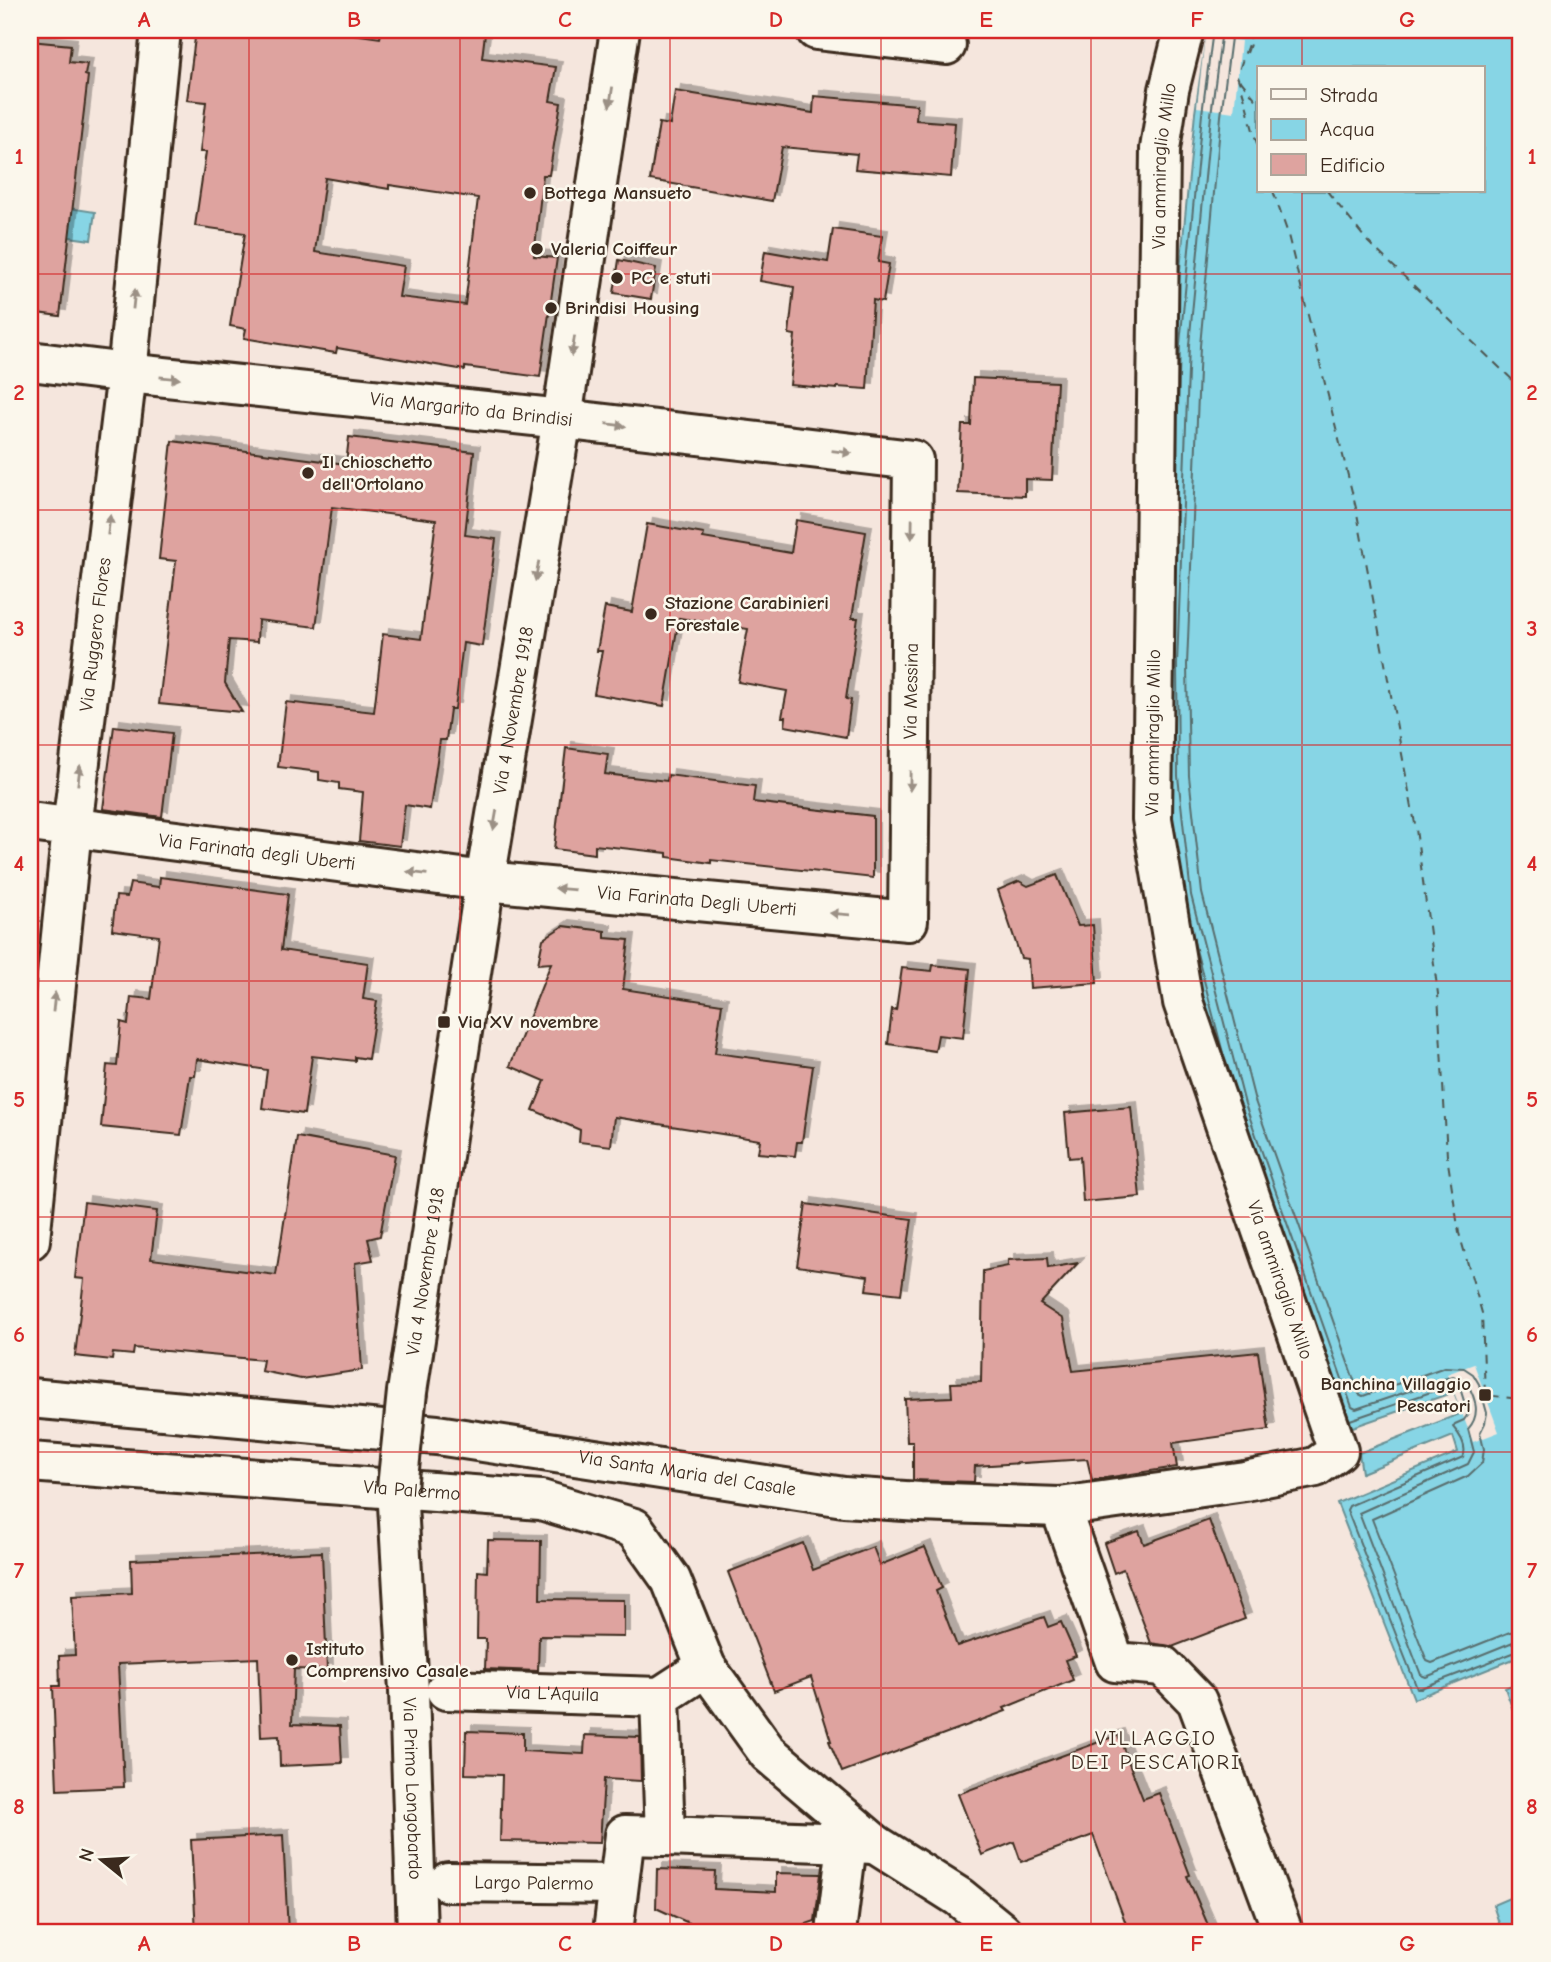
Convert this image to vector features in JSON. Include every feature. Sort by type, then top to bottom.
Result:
[{"type":"street","name":"Via Ruggero Flores","points":[[30,1240],[72,828],[127,373],[161,30]]},
{"type":"street","name":"Via 4 Novembre 1918","points":[[407,1392],[485,881],[562,419],[620,30]]},
{"type":"street","points":[[816,30],[946,45]]},
{"type":"street","name":"Via ammiraglio Millo","points":[[1184,30],[1169,90],[1160,149],[1152,819],[1183,1002],[1338,1451]]},
{"type":"street","name":"Via Margarito da Brindisi","points":[[30,361],[913,460]]},
{"type":"street","name":"Via Messina","points":[[908,921],[913,460]]},
{"type":"street","name":"Via Farinata degli Uberti","points":[[30,822],[485,881]]},
{"type":"street","name":"Via Farinata Degli Uberti","points":[[485,881],[908,921]]},
{"type":"street","name":"Via Primo Longobardo","points":[[407,1392],[397,1488],[409,1692],[417,1932]]},
{"type":"street","name":"Via Santa Maria del Casale","points":[[30,1398],[437,1436],[844,1497],[1060,1507],[1245,1481],[1316,1466],[1338,1451]]},
{"type":"street","name":"Via Palermo","points":[[30,1462],[541,1500],[634,1528],[671,1580],[706,1667],[768,1753],[861,1844],[959,1897],[1002,1932]]},
{"type":"street","points":[[1060,1507],[1115,1662],[1163,1666],[1197,1701],[1283,1932]]},
{"type":"street","points":[[665,1836],[660,1697],[706,1667]]},
{"type":"street","name":"Via L'Aquila","points":[[446,1690],[660,1697]]},
{"type":"street","name":"Largo Palermo","points":[[613,1932],[625,1835],[665,1836]]},
{"type":"street","name":"Via Palermo","points":[[665,1836],[861,1844]]},
{"type":"street","points":[[836,1932],[861,1844]]},
{"type":"street","name":"Largo Palermo","points":[[448,1882],[618,1884]]},
{"type":"water","points":[[1207,30],[1521,30],[1521,1656],[1414,1699],[1337,1503],[1458,1452],[1453,1436],[1362,1473],[1359,1453],[1462,1413],[1454,1392],[1344,1430],[1230,1109],[1176,897],[1162,777],[1173,344],[1195,113]]},
{"type":"water","points":[[44,204],[95,212],[91,240],[41,233]]},
{"type":"water","points":[[1521,1681],[1521,1732],[1505,1688]]},
{"type":"water","points":[[1521,1893],[1521,1932],[1502,1932],[1493,1905]]},
{"type":"pier","points":[[1205,37],[1241,41],[1234,112],[1197,107]]},
{"type":"pier","points":[[1474,1364],[1499,1432],[1473,1442],[1447,1374]]},
{"type":"building","points":[[196,30],[325,30],[380,38],[382,30],[452,30],[485,34],[482,58],[556,67],[550,101],[561,103],[549,175],[543,175],[534,256],[557,258],[540,377],[465,367],[465,370],[337,348],[336,353],[244,338],[246,329],[230,326],[245,233],[195,226],[206,152],[200,152],[206,102],[187,100]],"holes":[[[325,178],[389,189],[389,185],[478,198],[465,305],[399,297],[404,266],[315,252]]]},
{"type":"building","points":[[30,41],[71,45],[69,62],[87,64],[85,75],[88,76],[60,316],[30,312]]},
{"type":"building","points":[[675,91],[813,113],[814,96],[917,105],[916,120],[955,123],[951,177],[855,169],[857,154],[782,147],[772,201],[650,180],[659,123],[670,125]]},
{"type":"building","points":[[833,229],[882,236],[878,262],[889,264],[883,302],[873,300],[867,389],[790,385],[795,335],[789,334],[794,287],[760,281],[765,251],[828,262]]},
{"type":"building","points":[[619,260],[656,268],[651,299],[614,293]]},
{"type":"building","points":[[973,378],[1057,382],[1052,480],[1025,479],[1025,496],[958,493],[962,425],[971,425]]},
{"type":"building","points":[[349,437],[474,452],[465,535],[496,539],[482,646],[463,643],[455,709],[450,709],[446,740],[440,740],[430,809],[405,805],[400,846],[359,841],[363,792],[339,789],[339,783],[319,780],[319,772],[278,767],[286,702],[374,712],[383,634],[421,639],[436,520],[332,507],[316,627],[258,620],[257,642],[229,640],[225,683],[242,712],[159,704],[176,561],[159,559],[172,441],[346,464]]},
{"type":"building","points":[[796,520],[866,532],[852,618],[858,618],[846,699],[851,700],[846,737],[785,726],[786,717],[782,717],[787,691],[738,682],[748,629],[679,618],[664,706],[594,694],[602,651],[597,651],[605,607],[632,612],[647,524],[704,534],[703,538],[791,553]]},
{"type":"building","points":[[114,726],[172,733],[162,817],[103,809]]},
{"type":"building","points":[[566,748],[608,754],[605,774],[667,781],[668,775],[755,786],[753,802],[873,816],[873,878],[711,860],[711,863],[667,857],[667,853],[595,845],[595,854],[554,849]]},
{"type":"building","points":[[1057,875],[1078,926],[1093,925],[1097,983],[1030,988],[1028,959],[1021,958],[998,890],[1019,881],[1028,886]]},
{"type":"building","points":[[160,877],[288,894],[281,950],[368,963],[363,999],[377,1001],[368,1059],[355,1057],[355,1061],[312,1056],[304,1114],[262,1108],[267,1070],[197,1059],[195,1076],[190,1076],[181,1135],[101,1127],[107,1065],[117,1066],[121,1022],[128,1024],[131,997],[151,999],[159,936],[112,930],[116,896],[127,897],[130,883],[159,887]]},
{"type":"building","points":[[563,926],[605,931],[605,938],[629,940],[623,989],[722,1004],[715,1053],[813,1066],[802,1142],[797,1142],[795,1156],[758,1153],[760,1140],[614,1117],[611,1146],[579,1142],[580,1130],[533,1110],[545,1081],[510,1066],[551,963],[538,964],[543,939]]},
{"type":"building","points":[[933,965],[970,969],[963,1038],[938,1035],[935,1051],[888,1044],[892,1009],[896,1010],[902,968],[932,971]]},
{"type":"building","points":[[1131,1107],[1140,1197],[1083,1202],[1080,1157],[1069,1158],[1065,1113]]},
{"type":"building","points":[[297,1137],[395,1155],[380,1236],[368,1239],[373,1260],[355,1263],[362,1370],[301,1379],[261,1371],[263,1360],[134,1348],[133,1355],[113,1353],[112,1360],[75,1356],[84,1279],[75,1278],[84,1202],[157,1211],[151,1259],[276,1275]]},
{"type":"building","points":[[806,1204],[912,1219],[901,1294],[866,1290],[868,1276],[797,1266]]},
{"type":"building","points":[[1047,1258],[1048,1268],[1078,1263],[1040,1304],[1063,1319],[1073,1371],[1258,1352],[1269,1430],[1173,1443],[1177,1467],[1092,1480],[1087,1459],[975,1466],[974,1482],[913,1480],[913,1442],[907,1442],[905,1399],[952,1397],[951,1383],[981,1382],[983,1271],[1008,1266],[1008,1260]]},
{"type":"building","points":[[1209,1520],[1245,1619],[1172,1647],[1151,1643],[1123,1569],[1114,1573],[1104,1543],[1139,1531],[1144,1544]]},
{"type":"building","points":[[488,1540],[541,1541],[540,1599],[624,1600],[624,1637],[539,1636],[538,1671],[485,1669],[486,1639],[477,1639],[478,1571],[487,1572]]},
{"type":"building","points":[[803,1543],[813,1570],[873,1547],[880,1565],[925,1547],[942,1588],[936,1591],[957,1646],[1044,1617],[1048,1627],[1061,1622],[1076,1656],[1065,1660],[1073,1680],[1004,1708],[1006,1711],[842,1772],[829,1741],[811,1677],[774,1691],[728,1572]]},
{"type":"building","name":"Istituto Comprensivo Casale","points":[[322,1552],[327,1670],[294,1669],[292,1724],[340,1726],[342,1763],[280,1766],[279,1736],[261,1737],[258,1658],[118,1664],[124,1787],[57,1790],[53,1686],[60,1686],[59,1656],[75,1655],[72,1596],[132,1593],[131,1560]]},
{"type":"building","points":[[466,1731],[523,1733],[523,1751],[584,1754],[585,1735],[640,1737],[641,1781],[604,1779],[600,1843],[500,1841],[502,1775],[465,1774]]},
{"type":"building","points":[[1118,1735],[1143,1799],[1159,1793],[1190,1875],[1187,1876],[1211,1932],[1129,1932],[1093,1835],[1021,1862],[1014,1842],[982,1855],[958,1794]]},
{"type":"building","points":[[283,1835],[288,1932],[196,1932],[191,1840]]},
{"type":"building","points":[[657,1869],[715,1871],[714,1889],[776,1892],[776,1873],[821,1874],[815,1921],[784,1932],[693,1932],[693,1925],[656,1908]]},
{"type":"ferry route","points":[[1253,30],[1237,76],[1257,143]]},
{"type":"ferry route","points":[[1247,53],[1255,30]]},
{"type":"ferry route","points":[[1240,80],[1257,101]]},
{"type":"ferry route","points":[[1273,192],[1287,231],[1356,508],[1416,829],[1438,994],[1447,1156],[1459,1233],[1482,1313],[1485,1395],[1521,1399]]},
{"type":"ferry route","points":[[1328,192],[1368,242],[1521,388]]},
{"type":"place","name":"Bottega Mansueto","points":[[530,193]]},
{"type":"place","name":"Valeria Coiffeur","points":[[537,249]]},
{"type":"place","name":"PC e stuti","points":[[617,278]]},
{"type":"place","name":"Brindisi Housing","points":[[551,308]]},
{"type":"place","name":"Il chioschetto dell'Ortolano","points":[[308,473]]},
{"type":"place","name":"Stazione Carabinieri Forestale","points":[[651,614]]},
{"type":"place","name":"Via XV novembre","points":[[444,1022]]},
{"type":"place","name":"Banchina Villaggio Pescatori","points":[[1485,1395]]},
{"type":"place","name":"Istituto Comprensivo Casale","points":[[292,1660]]},
{"type":"district","name":"VILLAGGIO DEI PESCATORI","points":[[1156,1750]]}]
